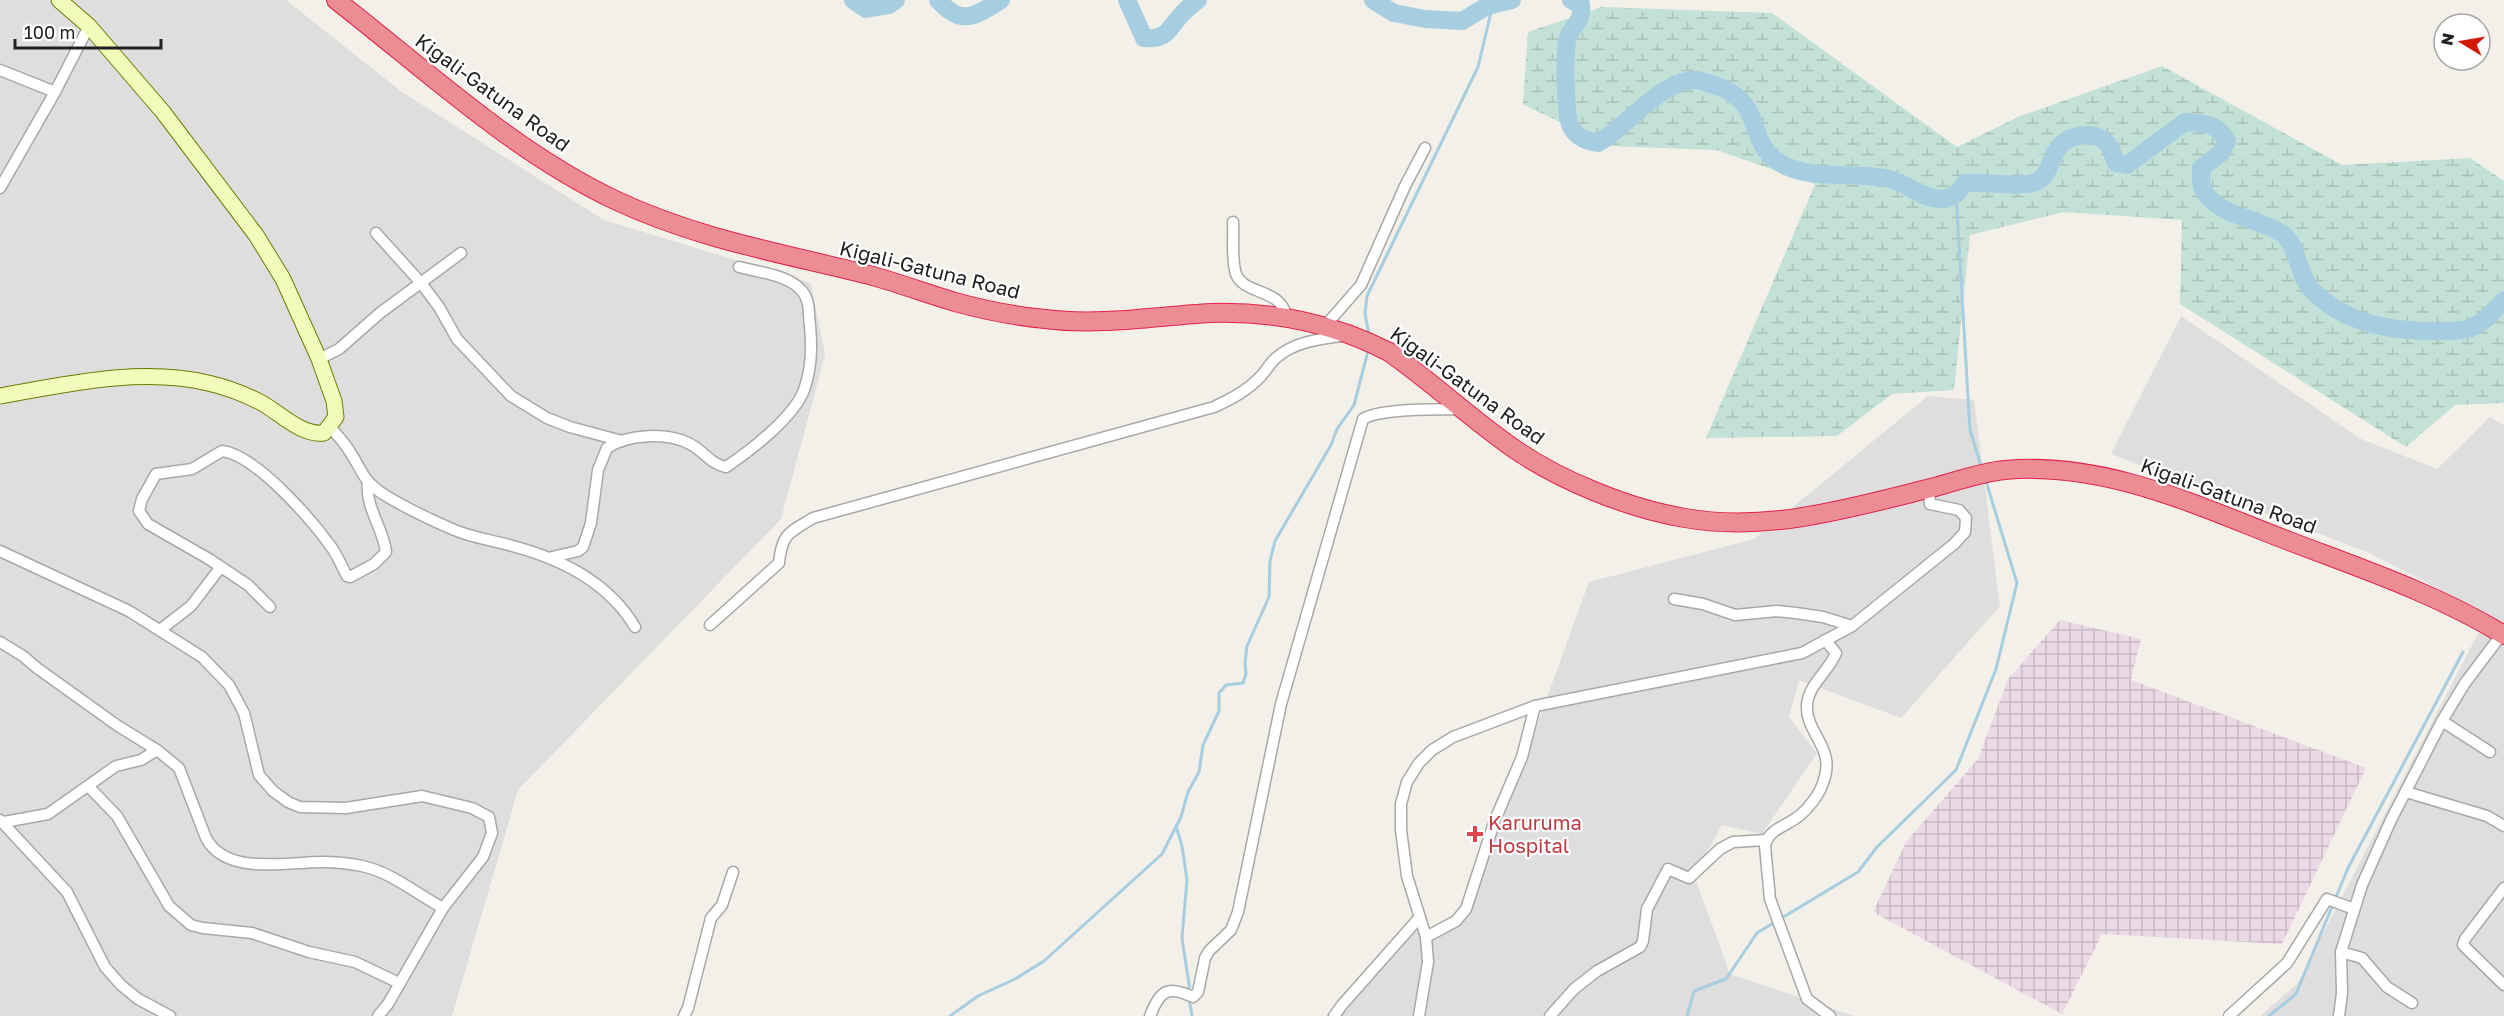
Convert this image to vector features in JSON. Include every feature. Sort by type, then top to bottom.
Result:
[{"type":"highway","name":"Kigali-Gatuna Road","points":[[336,0],[432,77],[534,153],[617,201],[693,231],[874,277],[957,302],[1038,318],[1123,320],[1214,313],[1287,318],[1325,326],[1352,335],[1389,352],[1532,461],[1592,489],[1636,506],[1685,518],[1723,522],[1787,519],[1833,511],[2002,470],[2037,468],[2087,473],[2132,483],[2178,497],[2399,582],[2471,615],[2503,634]]},
{"type":"main road","points":[[0,396],[83,382],[164,377],[205,382],[232,390],[262,403],[309,433],[324,433],[336,417],[334,401],[319,359],[283,279],[256,235],[163,112],[89,26],[59,0]]},
{"type":"street","points":[[1,186],[55,92],[89,26]]},
{"type":"street","points":[[0,70],[55,92]]},
{"type":"street","points":[[1325,326],[1360,285],[1425,148]]},
{"type":"street","points":[[1233,222],[1235,272],[1239,280],[1278,300],[1286,309],[1287,318]]},
{"type":"street","points":[[376,233],[421,283],[439,307],[457,339],[511,396],[547,418],[570,427],[622,441]]},
{"type":"street","points":[[319,359],[339,349],[380,313],[462,253]]},
{"type":"street","points":[[552,557],[578,551],[583,547],[591,523],[600,463],[607,448],[622,441],[654,435],[662,436],[691,444],[716,465],[726,466],[778,425],[803,392],[808,374],[811,336],[810,307],[802,291],[790,281],[739,267]]},
{"type":"street","points":[[710,625],[779,563],[781,544],[786,535],[813,518],[1214,407],[1240,395],[1261,376],[1275,358],[1286,351],[1301,344],[1352,335]]},
{"type":"street","points":[[1150,1016],[1155,1004],[1167,991],[1176,989],[1192,997],[1195,996],[1201,983],[1205,958],[1235,922],[1281,704],[1363,419],[1370,415],[1388,413],[1462,409]]},
{"type":"street","points":[[330,427],[351,452],[359,471],[368,482],[395,501],[453,530],[552,557],[577,569],[600,587],[629,616],[635,627]]},
{"type":"street","points":[[270,607],[248,585],[209,559],[148,524],[142,518],[140,511],[142,499],[156,474],[192,469],[222,451],[243,459],[266,475],[304,514],[333,549],[347,576],[350,577],[375,564],[386,552],[385,542],[366,496],[368,482]]},
{"type":"street","points":[[1419,1016],[1428,962],[1426,937],[1407,876],[1401,830],[1401,804],[1407,782],[1419,763],[1432,750],[1454,737],[1535,706],[1802,653],[1852,626],[1954,544],[1965,532],[1966,518],[1959,510],[1930,504],[1929,488]]},
{"type":"street","points":[[0,550],[129,611],[202,657],[230,685],[244,713],[259,775],[273,791],[288,802],[300,807],[346,808],[422,796],[472,808],[489,817],[492,833],[483,857],[443,908],[378,1016]]},
{"type":"street","points":[[160,630],[191,606],[210,585],[220,568]]},
{"type":"street","points":[[1674,599],[1704,604],[1735,615],[1786,612],[1823,617],[1852,626]]},
{"type":"street","points":[[2339,1016],[2342,993],[2341,952],[2376,851],[2442,721],[2465,683],[2503,634]]},
{"type":"street","points":[[1550,1016],[1574,989],[1597,971],[1640,947],[1643,941],[1647,909],[1668,869],[1689,878],[1720,849],[1733,842],[1766,840],[1776,830],[1799,816],[1813,801],[1823,784],[1828,765],[1818,736],[1807,717],[1808,696],[1836,653],[1824,640]]},
{"type":"street","points":[[0,642],[180,768],[211,847],[220,854],[255,865],[320,862],[363,866],[396,880],[443,908]]},
{"type":"street","points":[[1426,937],[1456,921],[1466,909],[1495,820],[1522,757],[1535,706]]},
{"type":"street","points":[[2442,721],[2490,752]]},
{"type":"street","points":[[2,821],[27,820],[48,814],[116,766],[141,760],[157,750]]},
{"type":"street","points":[[88,786],[117,816],[163,897],[181,918],[191,925],[252,933],[309,952],[355,962],[399,983]]},
{"type":"street","points":[[2406,792],[2487,816],[2504,826]]},
{"type":"street","points":[[2,821],[67,892],[105,967],[138,999],[170,1016]]},
{"type":"street","points":[[1766,840],[1770,899],[1808,999],[1830,1016]]},
{"type":"street","points":[[684,1016],[711,918],[722,905],[733,872]]},
{"type":"street","points":[[2504,888],[2463,945],[2504,985]]},
{"type":"street","points":[[2229,1016],[2287,963],[2327,899],[2354,909]]},
{"type":"street","points":[[1334,1016],[1419,918]]},
{"type":"street","points":[[2341,952],[2362,958],[2387,987],[2412,1003]]},
{"type":"shaded area","points":[[0,0],[286,0],[402,92],[604,220],[811,283],[825,355],[781,519],[518,790],[452,1016],[0,1016]]},
{"type":"shaded area","points":[[2181,316],[2361,439],[2437,469],[2490,417],[2504,425],[2504,1016],[2260,1016],[2297,984],[2488,614],[2367,552],[2111,454]]},
{"type":"shaded area","points":[[1928,396],[1974,400],[2000,606],[1901,718],[1799,680],[1789,717],[1817,753],[1762,834],[1722,825],[1694,875],[1730,974],[1854,1016],[1326,1016],[1395,938],[1466,920],[1589,582],[1754,539]]},
{"type":"shaded area","points":[[2060,620],[2141,639],[2131,680],[2366,768],[2282,944],[2102,934],[2062,1014],[1873,912],[1906,842],[1978,759],[2008,679]]},
{"type":"green space","points":[[1602,7],[1772,13],[1957,147],[2018,117],[2162,66],[2342,165],[2470,158],[2504,181],[2504,403],[2455,405],[2406,447],[2180,304],[2182,220],[2064,212],[1970,235],[1954,390],[1892,394],[1837,436],[1706,438],[1815,184],[1716,150],[1608,146],[1523,104],[1528,32]]},
{"type":"waterway","points":[[853,0],[866,9],[889,5],[896,0]]},
{"type":"waterway","points":[[938,0],[954,14],[962,16],[984,11],[1001,0]]},
{"type":"waterway","points":[[1127,0],[1144,38],[1163,35],[1198,0]]},
{"type":"waterway","points":[[1373,0],[1394,13],[1425,19],[1462,21],[1487,6],[1512,0]]},
{"type":"waterway","points":[[1571,0],[1581,5],[1581,11],[1567,45],[1567,111],[1573,131],[1590,141],[1598,143],[1609,136],[1670,87],[1696,80],[1709,83],[1735,95],[1750,114],[1768,153],[1790,168],[1819,174],[1879,177],[1893,180],[1927,196],[1939,199],[1954,195],[1965,183],[2014,185],[2038,181],[2046,173],[2060,146],[2078,136],[2098,137],[2109,146],[2116,163],[2127,165],[2185,122],[2204,124],[2214,127],[2227,141],[2221,153],[2201,168],[2201,185],[2208,197],[2227,211],[2263,224],[2284,235],[2292,246],[2308,285],[2325,302],[2339,311],[2353,318],[2384,327],[2416,331],[2455,331],[2479,324],[2504,300]]},
{"type":"waterway","points":[[1369,335],[1365,313],[1367,296],[1478,67],[1493,4]]},
{"type":"waterway","points":[[1956,195],[1970,430],[1981,466]]},
{"type":"waterway","points":[[950,1016],[978,996],[1015,979],[1044,961],[1162,854],[1181,817],[1188,792],[1199,772],[1203,745],[1219,711],[1219,693],[1226,685],[1243,683],[1246,674],[1247,646],[1269,597],[1270,561],[1275,541],[1331,445],[1337,429],[1354,405],[1368,351]]},
{"type":"waterway","points":[[1687,1016],[1694,991],[1726,979],[1757,933],[1858,872],[1877,847],[1956,770],[1996,669],[2017,583],[1985,478]]},
{"type":"waterway","points":[[2269,1016],[2296,994],[2348,868],[2463,652]]},
{"type":"waterway","points":[[1176,826],[1182,846],[1187,880],[1182,938],[1190,991]]},
{"type":"waterway","points":[[1189,998],[1192,1016]]},
{"type":"place","name":"Karuruma Hospital","points":[[1475,834]]}]
